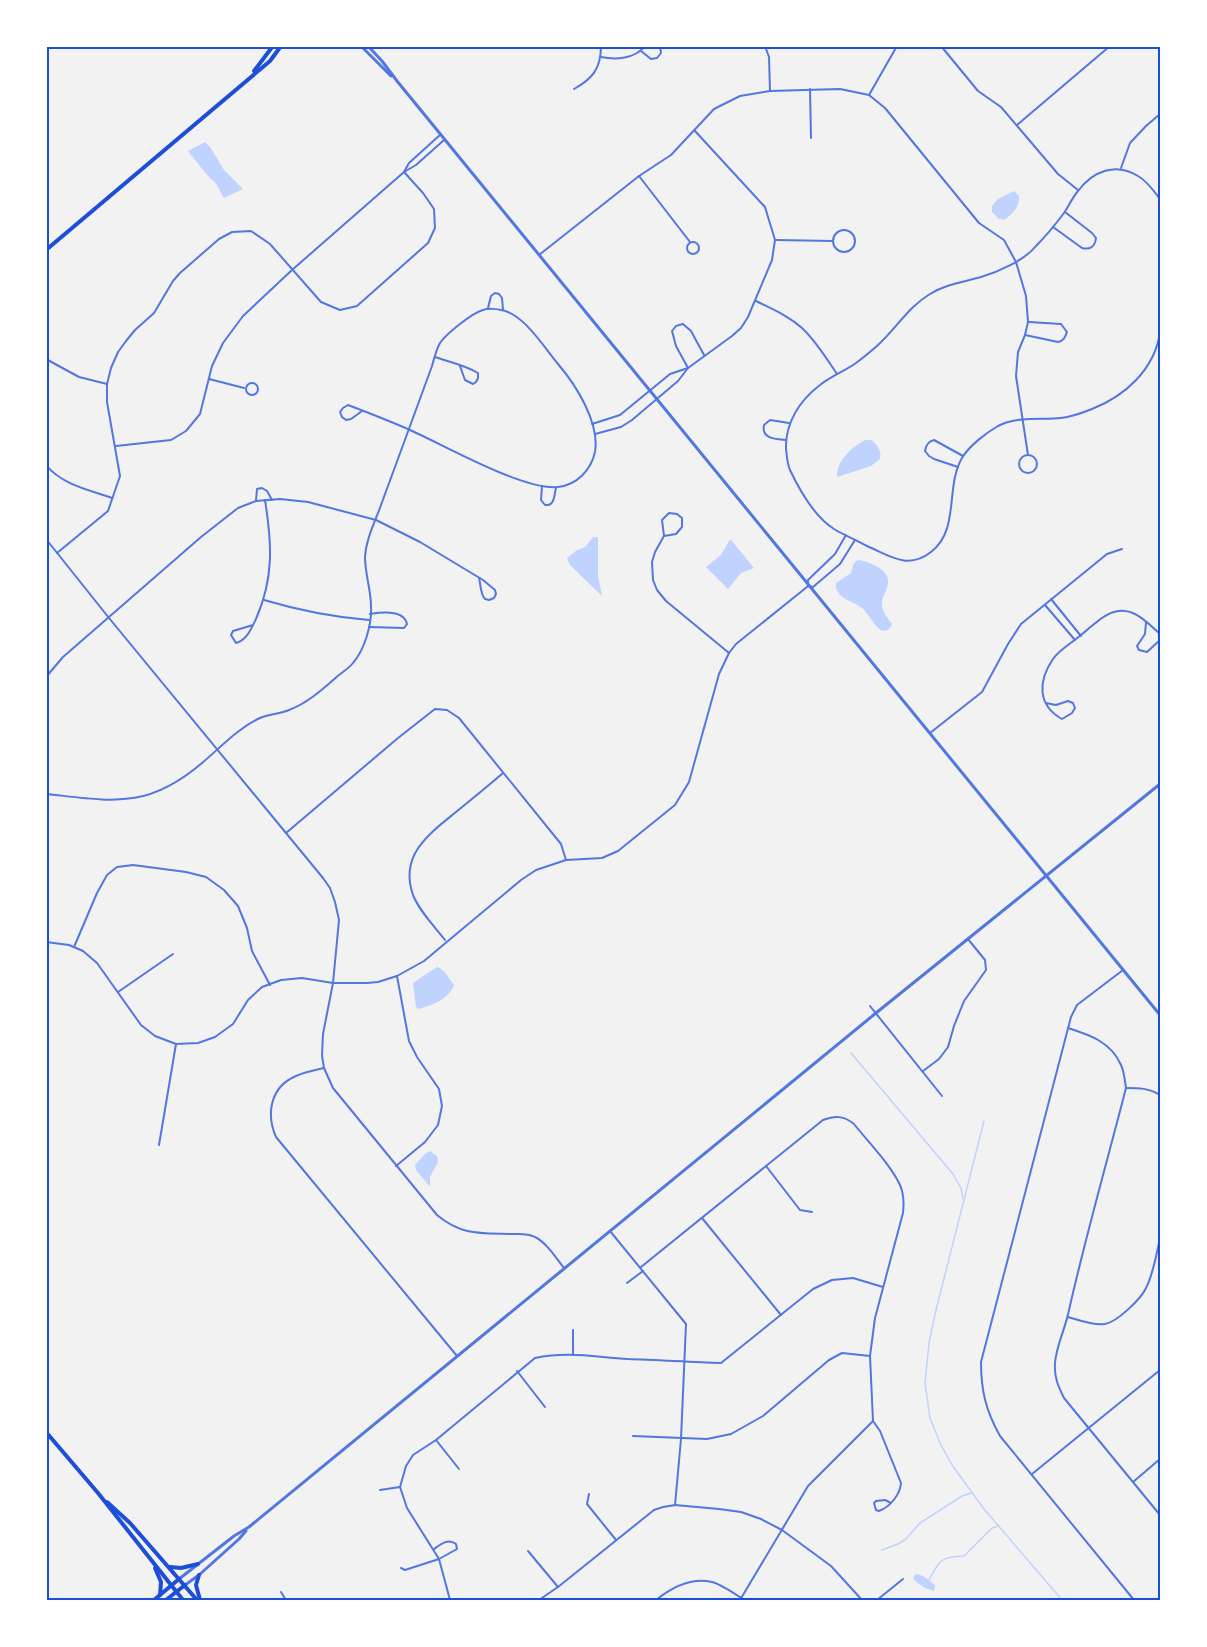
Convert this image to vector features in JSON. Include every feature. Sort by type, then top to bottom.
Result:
[{"type":"main road","points":[[248,78],[273,46]]},
{"type":"main road","points":[[46,250],[270,61],[281,46]]},
{"type":"main road","points":[[46,1432],[183,1600]]},
{"type":"main road","points":[[98,1493],[130,1523],[198,1600]]},
{"type":"main road","points":[[152,1562],[161,1582],[160,1595]]},
{"type":"main road","points":[[168,1567],[181,1568],[198,1564]]},
{"type":"main road","points":[[198,1600],[196,1585],[199,1575]]},
{"type":"main road","points":[[154,1600],[179,1579]]},
{"type":"main road","points":[[166,1600],[185,1585]]},
{"type":"street","points":[[361,46],[397,81]]},
{"type":"street","points":[[368,46],[1161,1015]]},
{"type":"street","points":[[574,89],[588,81],[598,66],[601,46]]},
{"type":"street","points":[[601,57],[621,58],[641,51],[645,46]]},
{"type":"street","points":[[641,51],[651,59],[657,58],[661,53],[660,46]]},
{"type":"street","points":[[765,46],[769,57],[770,91]]},
{"type":"street","points":[[869,95],[897,46]]},
{"type":"street","points":[[941,46],[978,91],[1001,107],[1058,174],[1078,190]]},
{"type":"street","points":[[1017,125],[1110,46]]},
{"type":"street","points":[[810,89],[811,138]]},
{"type":"street","points":[[540,255],[639,176],[670,155],[714,109],[740,96],[770,91],[810,89],[840,89],[869,95],[885,108],[979,223],[1004,240],[1016,262],[1026,296],[1028,322],[1018,352],[1016,376],[1028,455]]},
{"type":"street","points":[[1121,168],[1130,143],[1161,114]]},
{"type":"street","points":[[596,434],[621,427],[678,381],[688,368],[741,328],[748,317],[772,260],[775,240],[765,207],[695,130]]},
{"type":"street","points":[[404,172],[409,163],[441,135]]},
{"type":"street","points":[[116,446],[171,440],[186,431],[200,414],[212,366],[223,343],[243,316],[292,270],[445,139]]},
{"type":"street","points":[[1161,199],[1141,177],[1121,168],[1097,173],[1078,190],[1065,212],[1032,252],[982,277],[956,282],[931,292],[909,310],[879,344],[854,364],[818,386],[802,402],[789,423],[786,440],[787,465],[799,489],[822,519],[832,528],[893,558],[909,562],[924,558],[938,547],[948,530],[958,467],[963,456],[978,441],[1000,425],[1023,419],[1064,418],[1107,403],[1128,389],[1146,369],[1160,344],[1161,333]]},
{"type":"street","points":[[57,553],[108,511],[120,476],[108,411],[107,384],[118,352],[135,330],[154,312],[180,273],[219,239],[232,232],[251,231],[270,244],[321,302],[340,310],[357,306],[428,243],[435,228],[434,209],[404,172]]},
{"type":"street","points":[[639,176],[690,242],[698,244],[697,253],[693,254],[688,251],[687,247],[690,242]]},
{"type":"street","points":[[1053,227],[1082,248],[1092,247],[1096,238],[1092,232],[1065,212]]},
{"type":"street","points":[[844,230],[853,235],[854,242],[849,250],[842,251],[836,248],[833,241],[835,234],[844,230]]},
{"type":"street","points":[[775,240],[833,241]]},
{"type":"street","points":[[488,309],[490,296],[495,293],[502,298],[503,310]]},
{"type":"street","points":[[755,301],[785,315],[801,327],[837,374]]},
{"type":"street","points":[[46,794],[132,800],[154,794],[175,784],[246,727],[261,718],[301,706],[353,663],[366,642],[372,608],[365,557],[369,538],[409,430],[441,341],[466,320],[488,309],[503,310],[520,319],[565,372],[584,404],[596,434],[595,451],[590,468],[574,483],[556,488],[542,486],[500,472],[409,430],[348,405],[340,411],[346,420],[362,411]]},
{"type":"street","points":[[1025,335],[1058,342],[1062,341],[1067,332],[1061,324],[1028,322]]},
{"type":"street","points":[[688,368],[673,338],[672,331],[676,326],[683,324],[691,331],[704,355]]},
{"type":"street","points":[[435,357],[460,366],[478,373],[476,382],[473,384],[465,380],[460,366]]},
{"type":"street","points":[[46,359],[78,377],[107,384]]},
{"type":"street","points":[[592,424],[620,415],[670,374],[688,368]]},
{"type":"street","points":[[209,379],[246,388]]},
{"type":"street","points":[[252,382],[258,389],[255,394],[251,395],[247,393],[246,388],[252,382]]},
{"type":"street","points":[[786,440],[770,438],[763,430],[764,425],[770,420],[789,423]]},
{"type":"street","points":[[958,467],[929,456],[925,451],[926,446],[934,440],[963,456]]},
{"type":"street","points":[[1028,455],[1034,457],[1037,462],[1036,468],[1029,473],[1021,470],[1019,464],[1022,457],[1028,455]]},
{"type":"street","points":[[46,465],[66,481],[112,498]]},
{"type":"street","points":[[542,486],[540,500],[549,506],[552,504],[556,488]]},
{"type":"street","points":[[256,501],[257,489],[262,488],[267,490],[272,500]]},
{"type":"street","points":[[253,625],[233,631],[232,640],[236,643],[241,642],[248,635],[253,625],[264,600],[269,582],[269,528],[265,500]]},
{"type":"street","points":[[46,677],[63,657],[201,537],[238,508],[256,501],[308,502],[376,520],[420,542],[479,578],[495,590],[494,598],[485,599],[482,596],[479,578]]},
{"type":"street","points":[[664,536],[676,534],[682,527],[682,518],[677,514],[669,513],[662,520],[664,536],[652,562],[653,580],[657,590],[666,601],[729,653]]},
{"type":"street","points":[[808,586],[808,580],[835,554],[846,535]]},
{"type":"street","points":[[46,539],[330,888],[339,920],[333,983],[323,1034],[322,1056],[324,1068],[333,1088],[436,1215],[449,1226],[473,1233],[526,1234],[542,1242],[564,1268]]},
{"type":"street","points":[[46,942],[69,945],[83,951],[97,963],[141,1025],[155,1036],[176,1044],[198,1043],[215,1037],[233,1024],[248,1000],[262,987],[281,980],[302,978],[333,983],[367,983],[397,976],[424,961],[536,870],[566,860],[602,858],[618,851],[675,805],[689,782],[718,674],[729,653],[736,644],[808,586],[813,586],[840,564],[855,540]]},
{"type":"street","points":[[930,733],[982,692],[1021,624],[1107,554],[1122,549]]},
{"type":"street","points":[[1051,599],[1081,636]]},
{"type":"street","points":[[264,600],[333,618],[369,620]]},
{"type":"street","points":[[1045,604],[1075,640]]},
{"type":"street","points":[[1046,703],[1056,705],[1068,701],[1073,703],[1075,708],[1072,713],[1062,719],[1058,717],[1046,703],[1041,692],[1042,682],[1053,658],[1107,614],[1126,611],[1141,617],[1161,634]]},
{"type":"street","points":[[369,627],[398,629],[404,628],[407,624],[402,615],[370,614]]},
{"type":"street","points":[[1146,622],[1145,634],[1137,646],[1139,650],[1147,652],[1161,640]]},
{"type":"street","points":[[286,833],[421,719],[435,709],[447,710],[459,718],[561,844],[566,860]]},
{"type":"street","points":[[446,941],[421,910],[413,894],[409,875],[414,852],[427,835],[503,773]]},
{"type":"street","points":[[179,1579],[249,1527],[876,1013],[1161,784]]},
{"type":"street","points":[[74,948],[97,893],[107,875],[117,867],[133,865],[186,872],[206,877],[224,890],[238,906],[247,928],[252,951],[270,985]]},
{"type":"street","points":[[923,1071],[939,1059],[948,1047],[964,1001],[986,970],[985,960],[968,939]]},
{"type":"street","points":[[118,992],[173,954]]},
{"type":"street","points":[[1123,970],[1077,1005],[1071,1017],[981,1362],[981,1381],[985,1404],[1000,1436],[1134,1600]]},
{"type":"street","points":[[396,1166],[426,1143],[438,1125],[442,1106],[439,1089],[409,1041],[397,976]]},
{"type":"street","points":[[870,1006],[942,1096]]},
{"type":"street","points":[[1068,1028],[1102,1041],[1121,1065],[1126,1088],[1055,1360],[1055,1376],[1064,1398],[1161,1515]]},
{"type":"street","points":[[159,1145],[176,1044]]},
{"type":"street","points":[[324,1068],[297,1075],[283,1085],[270,1110],[272,1128],[281,1143],[457,1356]]},
{"type":"street","points":[[1126,1088],[1153,1090],[1161,1095]]},
{"type":"street","points":[[627,1283],[702,1218],[823,1120],[837,1116],[847,1118],[893,1173],[901,1187],[904,1203],[875,1318],[870,1356],[873,1421],[880,1431],[901,1483],[900,1491],[891,1503],[883,1510],[876,1510],[874,1507],[876,1501],[885,1500],[891,1503]]},
{"type":"street","points":[[766,1166],[800,1210],[812,1212]]},
{"type":"street","points":[[702,1218],[781,1315]]},
{"type":"street","points":[[610,1231],[686,1324],[681,1438],[675,1505]]},
{"type":"street","points":[[1068,1317],[1093,1324],[1105,1324],[1115,1320],[1134,1304],[1146,1289],[1161,1238]]},
{"type":"street","points":[[450,1600],[440,1559],[407,1508],[400,1487],[406,1466],[413,1455],[436,1440],[517,1371],[535,1358],[553,1354],[721,1363],[813,1289],[832,1280],[853,1278],[883,1287]]},
{"type":"street","points":[[573,1330],[573,1354]]},
{"type":"street","points":[[633,1436],[707,1439],[731,1434],[763,1416],[829,1360],[842,1353],[870,1356]]},
{"type":"street","points":[[1031,1474],[1161,1370]]},
{"type":"street","points":[[517,1371],[545,1407]]},
{"type":"street","points":[[740,1599],[808,1486],[873,1421]]},
{"type":"street","points":[[436,1440],[459,1469]]},
{"type":"street","points":[[1133,1482],[1161,1460]]},
{"type":"street","points":[[380,1490],[400,1487]]},
{"type":"street","points":[[589,1494],[587,1504],[616,1540]]},
{"type":"street","points":[[539,1600],[654,1510],[675,1505],[741,1512],[761,1519],[782,1530],[831,1566],[862,1600]]},
{"type":"street","points":[[185,1585],[239,1539],[249,1527]]},
{"type":"street","points":[[402,1568],[405,1570],[440,1559],[457,1549],[456,1544],[447,1541],[434,1549]]},
{"type":"street","points":[[528,1551],[558,1587]]},
{"type":"street","points":[[877,1600],[903,1579]]},
{"type":"street","points":[[656,1600],[667,1591],[689,1582],[713,1582],[745,1600]]},
{"type":"street","points":[[281,1592],[286,1600]]},
{"type":"water","points":[[205,142],[224,170],[243,189],[224,198],[215,182],[188,151]]},
{"type":"water","points":[[1014,191],[1019,196],[1017,207],[1004,220],[999,219],[992,212],[992,206],[998,199]]},
{"type":"water","points":[[865,440],[872,440],[876,444],[880,451],[880,459],[871,466],[837,477],[842,460],[855,446]]},
{"type":"water","points":[[593,537],[598,538],[598,575],[602,596],[570,565],[567,558],[585,547]]},
{"type":"water","points":[[731,540],[754,568],[741,573],[728,589],[706,567],[721,555]]},
{"type":"water","points":[[858,560],[876,566],[887,576],[887,589],[882,606],[892,624],[887,630],[883,631],[879,628],[862,608],[842,597],[836,589],[836,583],[851,573],[854,563]]},
{"type":"water","points":[[437,967],[445,972],[454,985],[452,990],[434,1004],[418,1009],[413,983]]},
{"type":"water","points":[[430,1151],[437,1156],[438,1162],[430,1177],[430,1187],[416,1170],[415,1165]]},
{"type":"water","points":[[916,1574],[935,1585],[934,1591],[914,1580]]},
{"type":"waterway","points":[[851,1053],[953,1174],[961,1188],[963,1199]]},
{"type":"waterway","points":[[984,1121],[929,1343],[925,1383],[930,1418],[952,1465],[984,1509],[1062,1600]]},
{"type":"waterway","points":[[882,1550],[906,1539],[920,1523],[962,1496],[971,1493]]},
{"type":"waterway","points":[[929,1580],[942,1561],[950,1557],[964,1556],[992,1528],[999,1526]]}]
